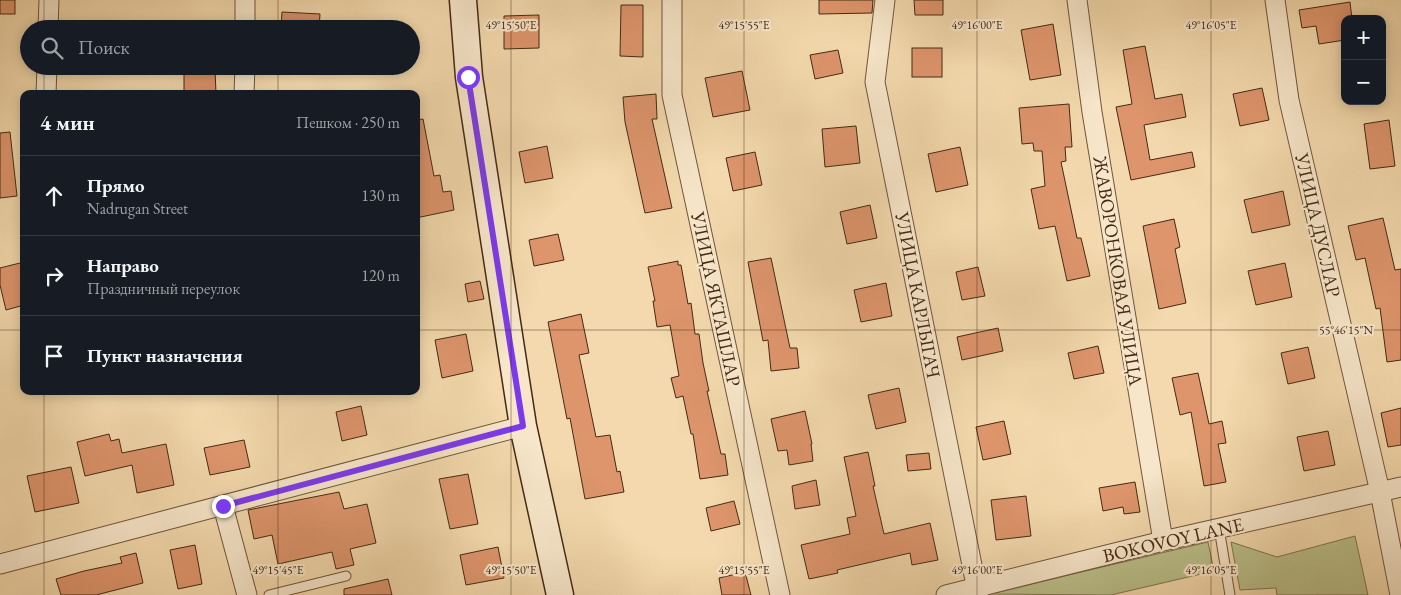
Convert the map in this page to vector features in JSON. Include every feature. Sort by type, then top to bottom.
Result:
[{"type":"street","points":[[48,20],[49,0]]},
{"type":"street","points":[[245,0],[245,20]]},
{"type":"street","points":[[464,0],[468,77],[523,426],[560,595]]},
{"type":"street","name":"УЛИЦА ЯКТАШЛАР","points":[[672,0],[672,95],[780,595]]},
{"type":"street","name":"УЛИЦА КАРЛЫГАЧ","points":[[885,0],[875,82],[977,592]]},
{"type":"street","name":"ЖАВОРОНКОВАЯ УЛИЦА","points":[[1077,0],[1092,112],[1163,541]]},
{"type":"street","name":"УЛИЦА ДУСЛАР","points":[[1275,0],[1289,100],[1380,492],[1400,595]]},
{"type":"street","points":[[46,90],[47,75]]},
{"type":"street","points":[[244,90],[245,75]]},
{"type":"street","points":[[0,564],[523,426]]},
{"type":"street","name":"BOKOVOY LANE","points":[[946,595],[977,592],[1163,541],[1401,487]]},
{"type":"street","points":[[223,506],[247,595]]},
{"type":"lane","points":[[1219,528],[1230,595]]},
{"type":"lane","points":[[269,595],[346,576]]},
{"type":"green space","points":[[1355,536],[1368,595],[1277,595],[1276,588],[1240,590],[1231,542],[1277,557]]},
{"type":"green space","points":[[1208,542],[1214,571],[1111,595],[988,594]]},
{"type":"building","points":[[0,0],[15,0],[15,14],[0,14]]},
{"type":"building","points":[[819,0],[873,0],[872,13],[819,14]]},
{"type":"building","points":[[914,0],[943,0],[943,15],[915,15]]},
{"type":"building","points":[[1350,2],[1352,15],[1341,15],[1341,41],[1319,44],[1316,26],[1302,28],[1299,10]]},
{"type":"building","points":[[621,5],[643,5],[643,57],[620,56]]},
{"type":"building","points":[[282,12],[320,14],[320,20],[282,20]]},
{"type":"building","points":[[539,15],[539,48],[504,49],[504,16]]},
{"type":"building","points":[[1053,24],[1061,75],[1030,80],[1021,30]]},
{"type":"building","points":[[1145,46],[1155,99],[1182,94],[1186,117],[1144,125],[1150,160],[1192,152],[1195,167],[1131,180],[1116,107],[1132,104],[1123,50]]},
{"type":"building","points":[[912,48],[942,48],[942,77],[912,77]]},
{"type":"building","points":[[838,50],[843,73],[815,79],[810,55]]},
{"type":"building","points":[[742,71],[750,110],[713,117],[705,78]]},
{"type":"building","points":[[184,75],[215,75],[216,90],[184,90]]},
{"type":"building","points":[[1262,88],[1269,120],[1240,126],[1233,94]]},
{"type":"building","points":[[656,94],[657,119],[652,119],[672,208],[645,213],[625,122],[623,97]]},
{"type":"building","points":[[1069,104],[1072,147],[1065,147],[1066,161],[1061,162],[1077,238],[1081,238],[1090,276],[1067,281],[1055,226],[1039,229],[1031,189],[1045,186],[1042,151],[1034,151],[1033,143],[1022,144],[1019,108]]},
{"type":"building","points":[[420,119],[423,119],[434,176],[440,175],[443,192],[451,191],[454,210],[420,217]]},
{"type":"building","points":[[1389,120],[1395,166],[1370,169],[1364,124]]},
{"type":"building","points":[[856,126],[860,163],[825,167],[822,129]]},
{"type":"building","points":[[10,132],[17,196],[0,198],[0,133]]},
{"type":"building","points":[[547,146],[553,178],[525,183],[519,152]]},
{"type":"building","points":[[960,147],[968,185],[936,192],[928,154]]},
{"type":"building","points":[[755,152],[762,185],[733,191],[726,158]]},
{"type":"building","points":[[1283,191],[1290,225],[1252,233],[1244,200]]},
{"type":"building","points":[[870,205],[877,238],[847,244],[840,212]]},
{"type":"building","points":[[1383,218],[1395,270],[1401,269],[1401,360],[1387,362],[1380,308],[1376,309],[1365,258],[1356,260],[1348,226]]},
{"type":"building","points":[[1174,219],[1180,247],[1175,249],[1186,303],[1159,309],[1143,226]]},
{"type":"building","points":[[558,234],[564,260],[534,266],[529,240]]},
{"type":"building","points":[[771,258],[790,348],[797,348],[799,368],[771,371],[768,340],[763,341],[748,262]]},
{"type":"building","points":[[678,261],[678,265],[681,265],[688,304],[691,303],[695,334],[699,334],[709,391],[707,391],[721,454],[725,454],[728,475],[700,479],[693,434],[691,434],[683,396],[676,398],[671,378],[679,376],[670,325],[657,327],[653,301],[655,301],[648,267]]},
{"type":"building","points":[[20,263],[20,306],[6,310],[0,285],[0,268]]},
{"type":"building","points":[[1285,263],[1292,297],[1256,305],[1248,271]]},
{"type":"building","points":[[978,267],[985,296],[962,300],[956,272]]},
{"type":"building","points":[[480,281],[484,299],[468,302],[465,284]]},
{"type":"building","points":[[886,283],[892,316],[861,322],[854,290]]},
{"type":"building","points":[[581,314],[589,353],[579,355],[596,437],[610,435],[617,472],[620,471],[624,492],[585,499],[570,418],[567,419],[548,322]]},
{"type":"building","points":[[998,328],[1003,351],[962,360],[957,337]]},
{"type":"building","points":[[466,334],[473,371],[442,378],[435,340]]},
{"type":"building","points":[[1098,346],[1104,373],[1074,379],[1068,353]]},
{"type":"building","points":[[1308,347],[1315,378],[1288,384],[1281,353]]},
{"type":"building","points":[[1198,373],[1209,424],[1222,421],[1226,443],[1218,444],[1226,482],[1204,486],[1191,412],[1180,415],[1172,378]]},
{"type":"building","points":[[899,388],[906,422],[876,429],[868,395]]},
{"type":"building","points":[[361,406],[367,435],[342,441],[336,412]]},
{"type":"building","points":[[1401,408],[1401,445],[1388,447],[1381,413]]},
{"type":"building","points":[[805,411],[812,444],[813,461],[789,465],[787,450],[778,451],[771,419]]},
{"type":"building","points":[[1004,421],[1011,454],[983,460],[976,427]]},
{"type":"building","points":[[1328,431],[1335,465],[1304,471],[1297,437]]},
{"type":"building","points":[[109,434],[111,441],[119,439],[122,453],[166,444],[174,485],[137,493],[132,465],[85,476],[77,442]]},
{"type":"building","points":[[244,440],[250,467],[210,475],[204,448]]},
{"type":"building","points":[[868,452],[875,486],[873,486],[884,534],[930,523],[938,560],[912,565],[910,553],[837,570],[838,573],[809,579],[801,545],[850,534],[847,518],[856,516],[844,457]]},
{"type":"building","points":[[929,453],[931,469],[908,471],[906,455]]},
{"type":"building","points":[[71,467],[79,503],[35,512],[27,476]]},
{"type":"building","points":[[468,474],[478,524],[450,529],[439,479]]},
{"type":"building","points":[[816,480],[820,505],[795,509],[792,486]]},
{"type":"building","points":[[1135,482],[1140,512],[1124,514],[1123,507],[1103,511],[1099,488]]},
{"type":"building","points":[[339,492],[344,509],[367,504],[376,543],[350,549],[354,565],[336,569],[332,552],[278,564],[272,535],[254,539],[248,510]]},
{"type":"building","points":[[1026,496],[1031,536],[996,540],[991,500]]},
{"type":"building","points":[[734,501],[740,524],[711,531],[706,508]]},
{"type":"building","points":[[195,545],[202,584],[178,589],[170,550]]},
{"type":"building","points":[[498,547],[504,578],[466,585],[460,555]]},
{"type":"building","points":[[136,553],[143,583],[96,595],[61,595],[56,579],[122,563],[120,557]]},
{"type":"building","points":[[745,572],[751,595],[722,595],[719,578]]},
{"type":"building","points":[[388,579],[392,595],[344,595],[344,589]]},
{"type":"route","points":[[223,506],[523,426],[468,77]]}]
